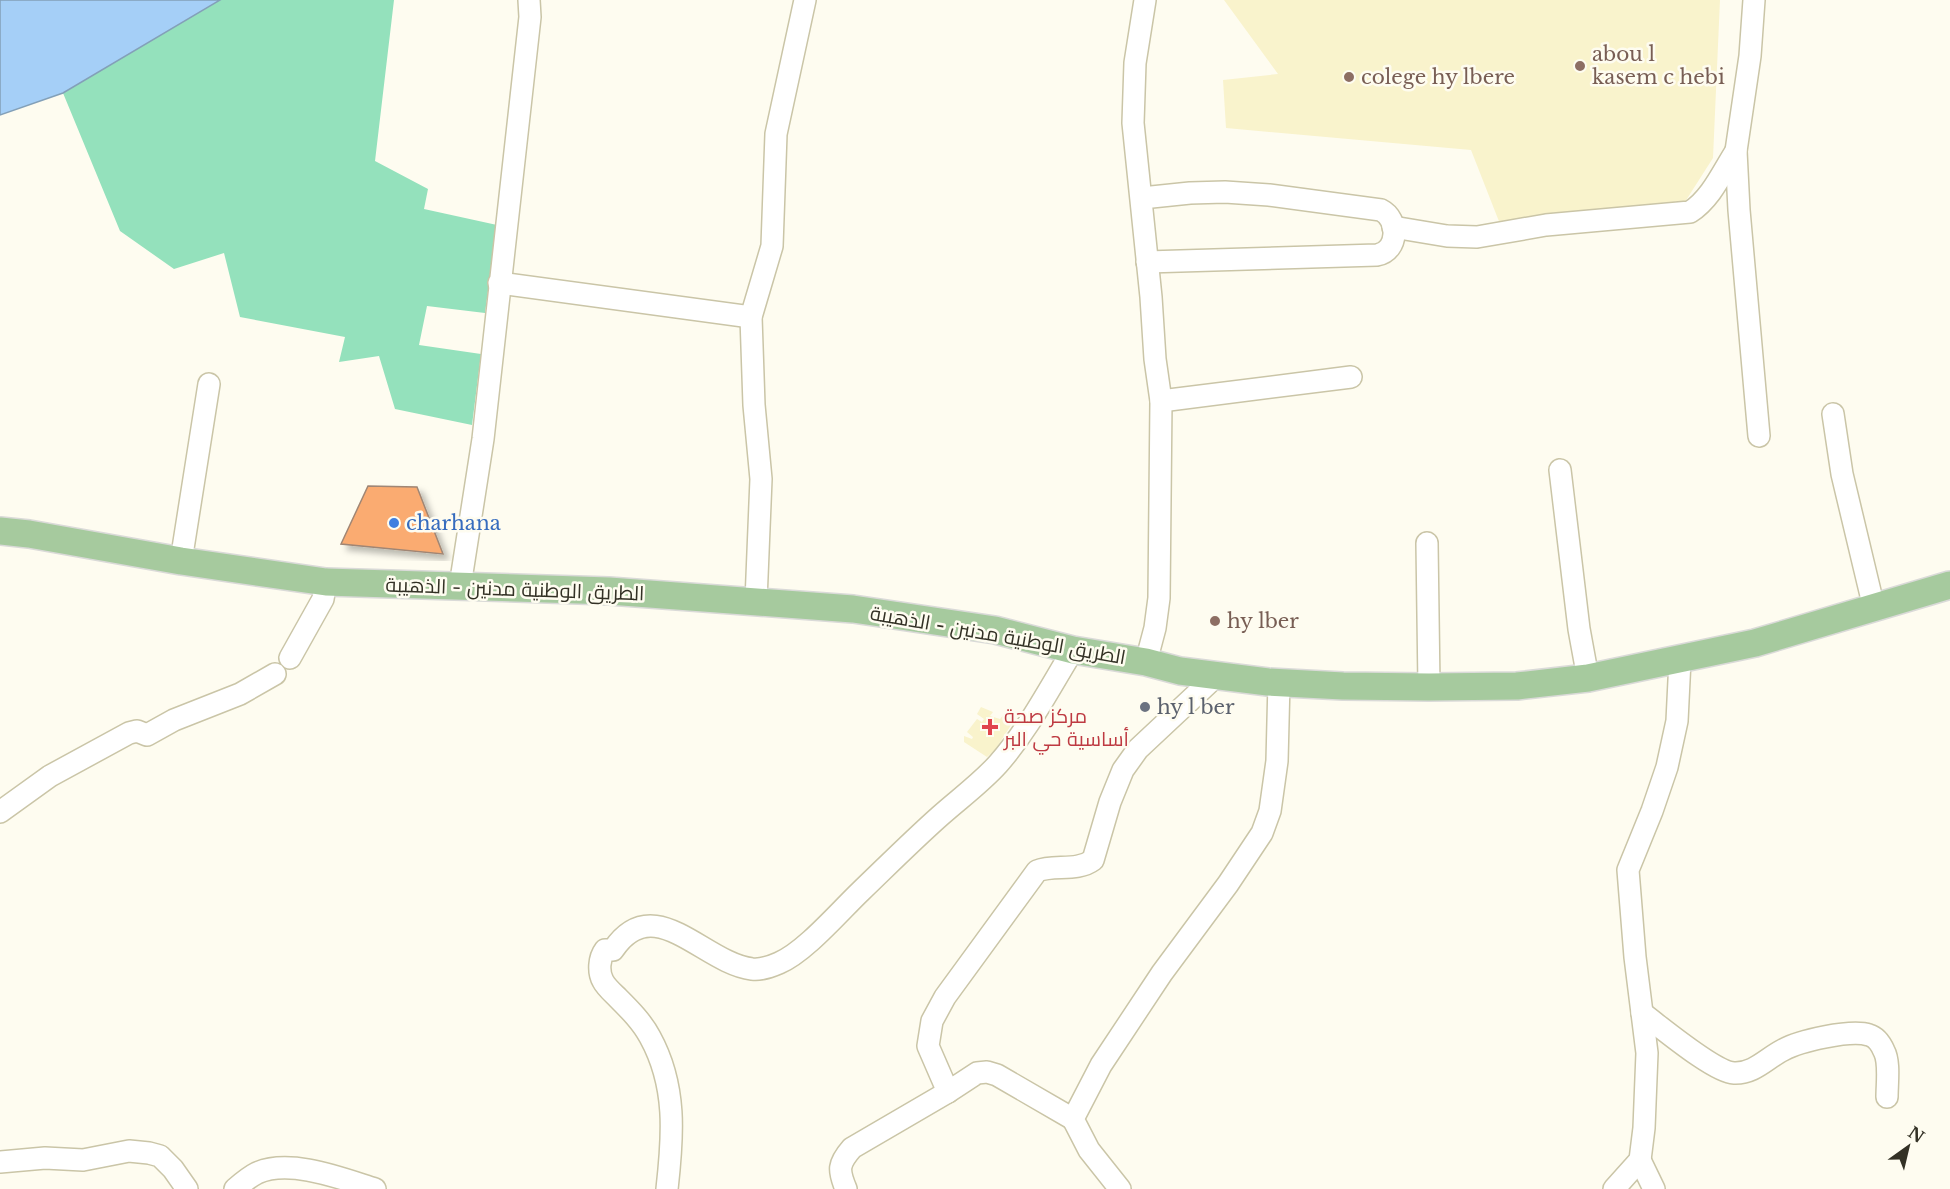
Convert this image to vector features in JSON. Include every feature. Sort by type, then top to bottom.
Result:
[{"type":"main road","name":"الطريق الوطنية مدنين - الذهيبة","points":[[0,531],[326,582],[609,591],[854,609],[995,630],[1073,650],[1216,676],[1279,682],[1429,687],[1517,686],[1588,678],[1680,660],[1755,643],[1950,585]]},
{"type":"street","points":[[460,586],[483,439],[530,17],[529,0]]},
{"type":"street","points":[[756,601],[761,478],[754,405],[751,317],[772,246],[776,134],[805,0]]},
{"type":"street","points":[[1145,0],[1135,63],[1133,123],[1148,262],[1155,360],[1161,401],[1159,598],[1155,628],[1146,662]]},
{"type":"street","points":[[1754,0],[1750,56],[1736,151],[1759,436]]},
{"type":"street","points":[[1393,227],[1447,236],[1477,237],[1546,225],[1690,212],[1713,187],[1736,151]]},
{"type":"street","points":[[1142,198],[1224,192],[1269,195],[1381,210],[1390,217],[1393,227],[1392,245],[1387,252],[1377,255],[1148,262]]},
{"type":"street","points":[[499,283],[751,317]]},
{"type":"street","points":[[1161,401],[1351,376]]},
{"type":"street","points":[[181,561],[209,384]]},
{"type":"street","points":[[1833,414],[1842,474],[1874,608]]},
{"type":"street","points":[[1560,470],[1579,629],[1588,678]]},
{"type":"street","points":[[1427,543],[1429,687]]},
{"type":"street","points":[[290,658],[323,599],[326,582]]},
{"type":"street","points":[[667,1189],[673,1117],[668,1088],[650,1036],[633,1013],[603,982],[599,971],[605,950],[613,950],[620,939],[641,926],[659,926],[727,960],[752,969],[764,969],[782,962],[805,944],[906,847],[997,765],[1021,735],[1073,650]]},
{"type":"street","points":[[1654,1189],[1640,1160],[1644,1128],[1647,1053],[1628,870],[1667,767],[1677,721],[1680,660]]},
{"type":"street","points":[[0,812],[50,776],[129,734],[137,731],[147,735],[174,720],[240,694],[275,674]]},
{"type":"street","points":[[948,1092],[928,1046],[932,1021],[945,997],[1037,872],[1044,868],[1081,865],[1093,860],[1110,802],[1123,770],[1138,749],[1216,676]]},
{"type":"street","points":[[1072,1119],[1101,1065],[1162,972],[1228,884],[1262,833],[1270,811],[1277,761],[1279,682]]},
{"type":"street","points":[[1642,1013],[1716,1067],[1731,1073],[1744,1073],[1785,1049],[1832,1035],[1857,1033],[1869,1035],[1879,1042],[1886,1053],[1887,1096]]},
{"type":"street","points":[[846,1189],[839,1173],[842,1162],[852,1148],[977,1073],[987,1072],[1014,1084],[1072,1119],[1089,1150],[1120,1189]]},
{"type":"street","points":[[0,1162],[45,1158],[83,1161],[129,1151],[149,1153],[160,1156],[173,1169],[187,1189]]},
{"type":"street","points":[[1614,1189],[1640,1160]]},
{"type":"street","points":[[235,1189],[259,1172],[276,1168],[299,1168],[375,1189]]},
{"type":"shaded area","name":"abou l kasem c hebi","points":[[1224,0],[1720,0],[1713,158],[1683,205],[1500,224],[1471,150],[1226,128],[1223,80],[1278,74]]},
{"type":"shaded area","name":"مركز صحة أساسية حي البر","points":[[981,707],[993,712],[990,716],[1000,719],[1005,713],[1013,722],[995,750],[987,757],[964,742],[964,736],[972,739],[973,737],[967,732],[977,719],[982,722],[984,719],[977,714]]},
{"type":"green space","points":[[220,0],[394,0],[375,161],[428,189],[424,209],[497,225],[485,313],[427,306],[419,345],[481,354],[472,425],[395,409],[379,356],[339,362],[345,337],[240,317],[224,253],[174,269],[120,231],[63,93]]},
{"type":"water","points":[[0,0],[220,0],[63,93],[0,115]]},
{"type":"building","points":[[368,486],[417,487],[443,554],[341,544]]},
{"type":"place","name":"abou l kasem c hebi","points":[[1580,66]]},
{"type":"place","name":"colege hy lbere","points":[[1349,77]]},
{"type":"place","name":"charhana","points":[[394,523]]},
{"type":"place","name":"hy lber","points":[[1215,621]]},
{"type":"place","name":"hy l ber","points":[[1145,707]]},
{"type":"place","name":"مركز صحة أساسية حي البر","points":[[990,727]]}]
